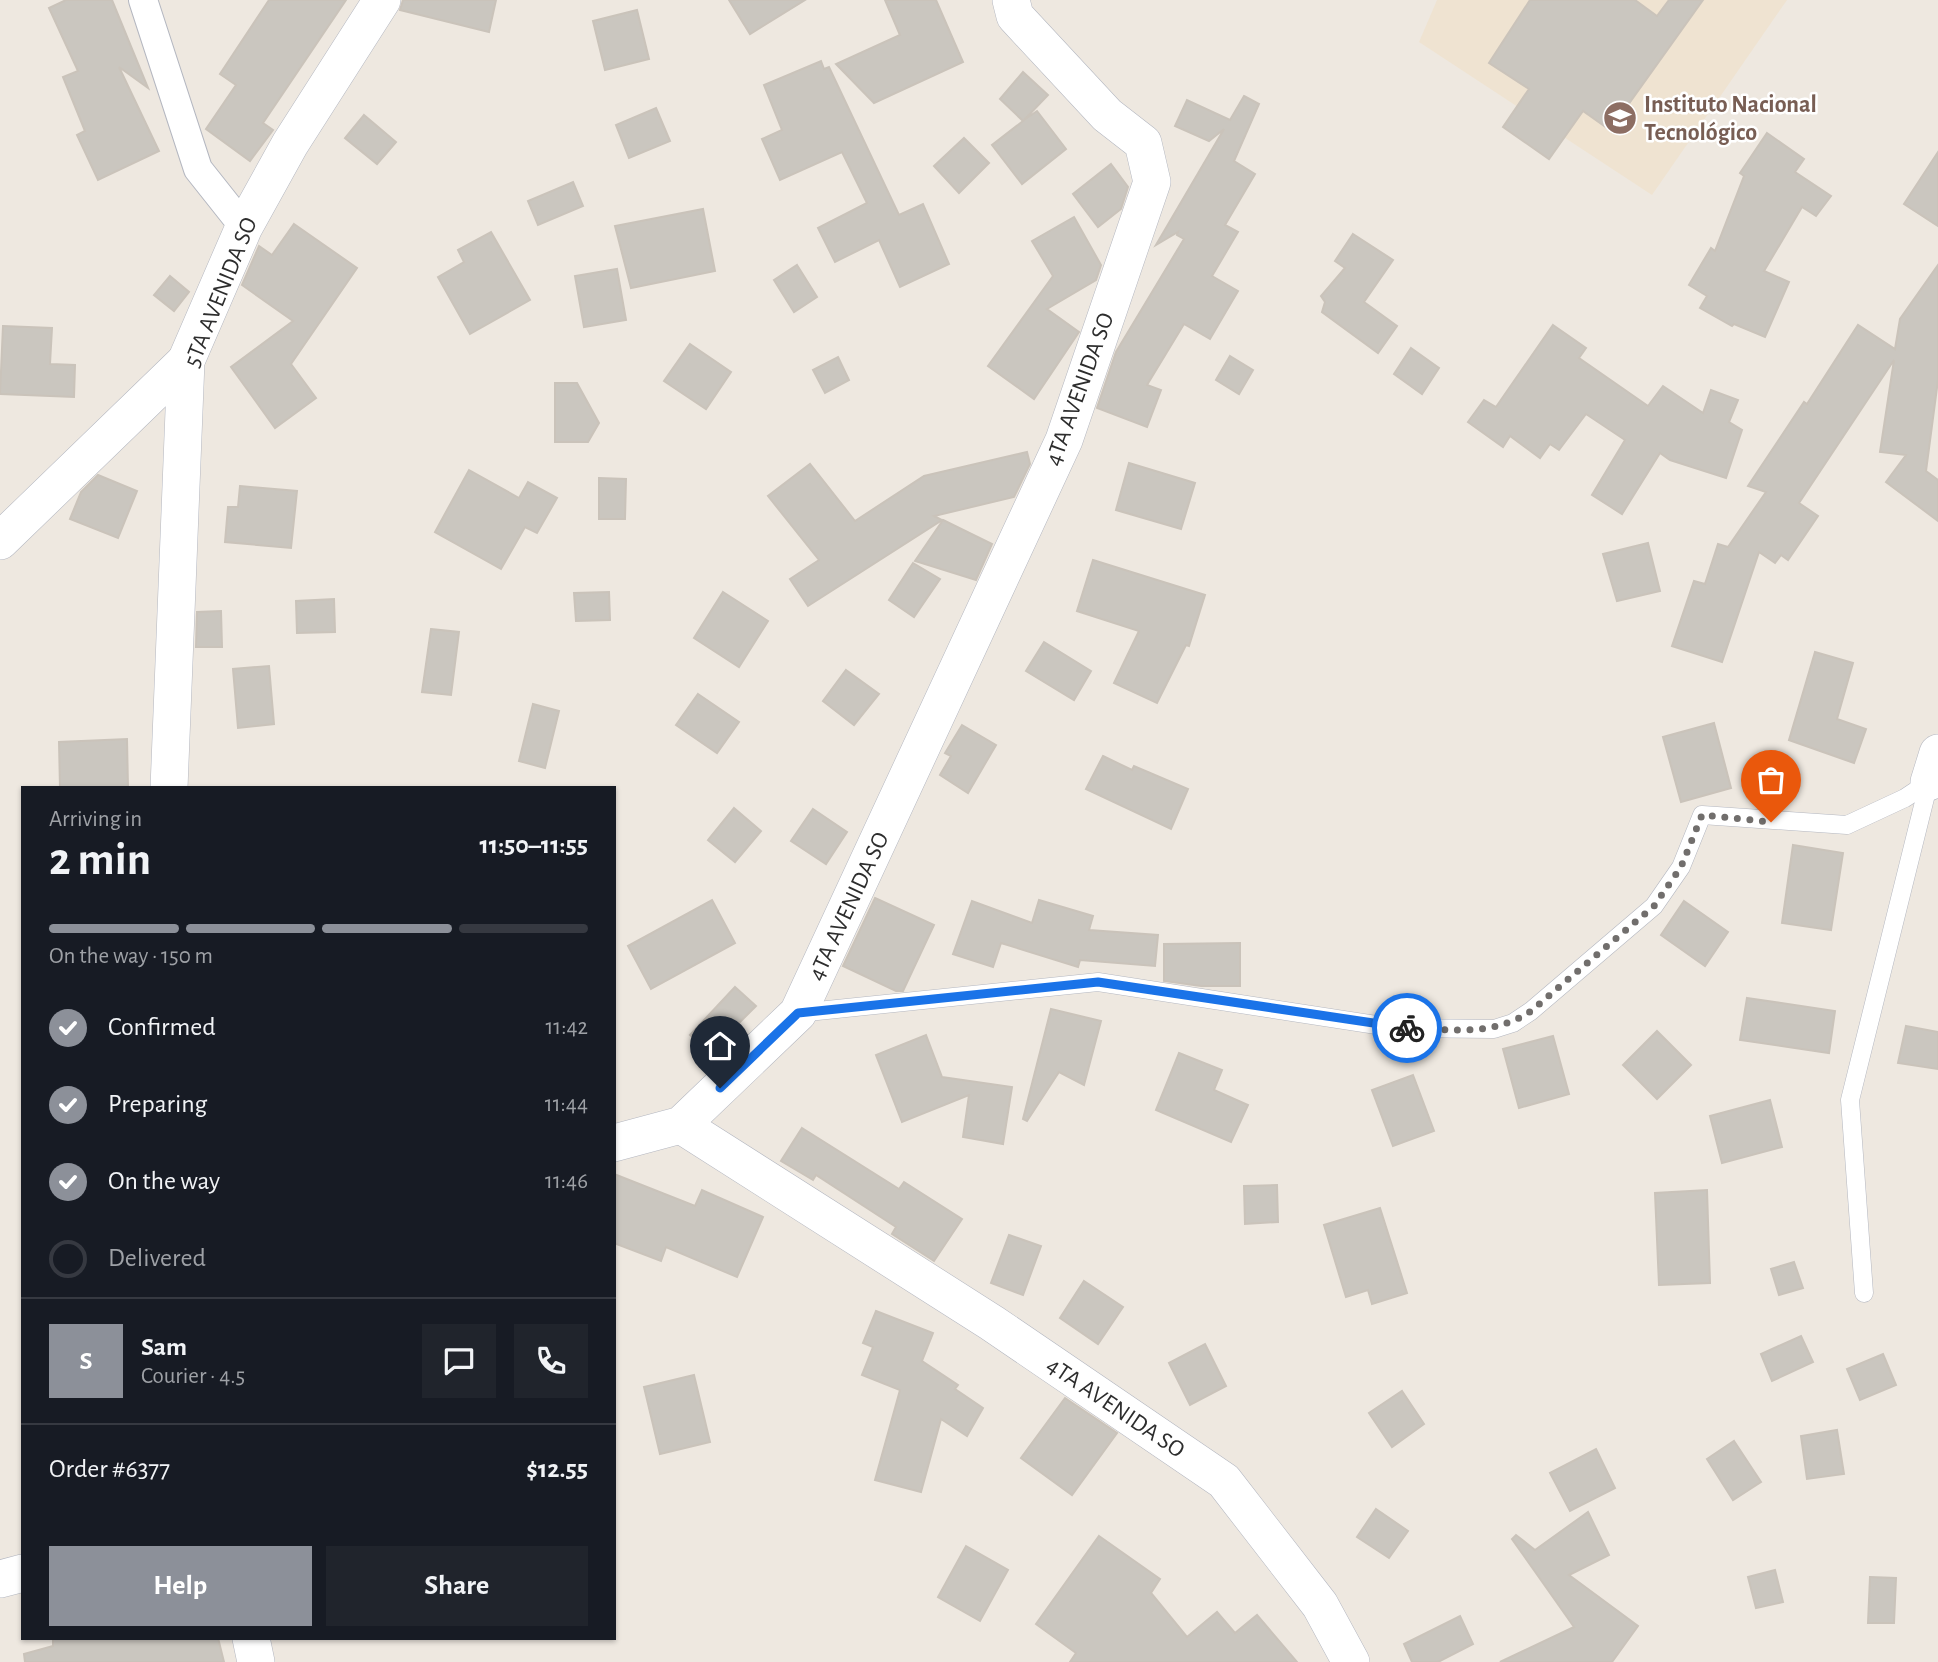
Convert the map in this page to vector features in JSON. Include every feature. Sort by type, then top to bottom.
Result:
[{"type":"street","points":[[143,0],[198,169],[244,227]]},
{"type":"street","name":"5TA AVENIDA SO","points":[[169,786],[186,361],[244,227],[290,144],[383,0]]},
{"type":"street","name":"4TA AVENIDA SO","points":[[1011,0],[1016,16],[1098,106],[1143,143],[1152,182],[1064,440],[798,1013],[681,1125],[992,1323],[1224,1480],[1320,1605],[1351,1662]]},
{"type":"street","points":[[0,541],[186,361]]},
{"type":"street","points":[[616,1142],[681,1125]]},
{"type":"street","points":[[0,1579],[21,1574]]},
{"type":"street","points":[[251,1640],[256,1662]]},
{"type":"lane","points":[[798,1013],[1098,982],[1396,1028],[1494,1029],[1513,1023],[1531,1011],[1654,906],[1681,867],[1702,815],[1847,825],[1905,797],[1933,767]]},
{"type":"lane","points":[[1864,1293],[1850,1100],[1933,767]]},
{"type":"shaded area","name":"Instituto Nacional Tecnológico","points":[[1437,0],[1787,0],[1652,195],[1419,42]]},
{"type":"building","points":[[66,0],[112,0],[148,88],[119,67],[159,151],[98,180],[77,135],[85,131],[63,77],[78,71],[49,8]]},
{"type":"building","points":[[269,0],[346,0],[263,123],[273,130],[250,161],[206,129],[236,85],[220,74]]},
{"type":"building","points":[[403,0],[496,0],[489,32],[400,10]]},
{"type":"building","points":[[729,0],[805,0],[750,34]]},
{"type":"building","points":[[885,0],[936,0],[963,62],[874,103],[836,64],[900,35]]},
{"type":"building","points":[[1530,0],[1635,0],[1657,16],[1669,0],[1703,0],[1610,130],[1583,111],[1549,159],[1503,127],[1529,89],[1489,63]]},
{"type":"building","points":[[637,10],[649,59],[605,70],[593,21]]},
{"type":"building","points":[[821,61],[824,69],[829,67],[899,215],[923,204],[949,264],[900,287],[879,240],[835,262],[818,228],[867,203],[842,152],[780,180],[762,139],[782,130],[764,85]]},
{"type":"building","points":[[1023,72],[1048,95],[1024,120],[1037,111],[1066,149],[1022,184],[992,145],[1023,121],[1000,99]]},
{"type":"building","points":[[1244,96],[1259,104],[1234,161],[1255,174],[1225,225],[1238,232],[1212,276],[1238,291],[1210,339],[1184,324],[1147,385],[1161,390],[1147,427],[1097,408],[1116,352],[1184,239],[1177,235],[1178,232],[1156,245],[1224,129],[1209,141],[1175,126],[1187,100],[1230,120]]},
{"type":"building","points":[[656,108],[670,141],[629,158],[616,125]]},
{"type":"building","points":[[364,115],[396,142],[377,164],[345,138]]},
{"type":"building","points":[[1767,133],[1804,159],[1795,172],[1831,196],[1816,216],[1802,207],[1764,271],[1789,282],[1765,337],[1734,324],[1732,326],[1700,308],[1707,296],[1689,285],[1711,248],[1715,251],[1744,176],[1740,173]]},
{"type":"building","points":[[964,138],[989,163],[959,193],[934,166]]},
{"type":"building","points":[[1938,152],[1938,226],[1904,204]]},
{"type":"building","points":[[1111,164],[1128,187],[1121,209],[1098,227],[1073,194]]},
{"type":"building","points":[[573,182],[583,206],[538,225],[528,201]]},
{"type":"building","points":[[703,209],[715,271],[631,288],[615,226]]},
{"type":"building","points":[[1074,217],[1101,265],[1096,280],[1047,309],[1079,332],[1034,399],[988,366],[1053,276],[1032,241]]},
{"type":"building","points":[[294,224],[357,268],[291,364],[316,398],[275,428],[231,367],[293,321],[242,285],[259,246],[272,255]]},
{"type":"building","points":[[491,232],[530,300],[470,334],[438,277],[464,262],[458,250]]},
{"type":"building","points":[[1353,234],[1393,260],[1364,302],[1397,326],[1378,353],[1322,312],[1325,302],[1321,296],[1345,268],[1335,261]]},
{"type":"building","points":[[797,265],[817,297],[794,312],[774,280]]},
{"type":"building","points":[[1938,265],[1938,380],[1926,471],[1938,480],[1938,521],[1886,482],[1906,455],[1880,452],[1894,360],[1799,503],[1818,516],[1788,560],[1781,555],[1775,563],[1759,552],[1722,662],[1672,646],[1694,581],[1705,584],[1718,544],[1728,547],[1766,492],[1748,486],[1804,402],[1807,404],[1858,325],[1895,349],[1900,319]]},
{"type":"building","points":[[617,269],[626,320],[584,327],[575,276]]},
{"type":"building","points":[[170,276],[189,292],[174,311],[154,295]]},
{"type":"building","points":[[1553,325],[1586,348],[1579,358],[1648,406],[1663,386],[1703,413],[1711,390],[1738,400],[1729,422],[1742,430],[1726,478],[1670,460],[1660,453],[1622,514],[1592,495],[1625,440],[1586,414],[1559,450],[1550,444],[1540,458],[1510,436],[1503,447],[1468,422],[1484,400],[1496,407]]},
{"type":"building","points":[[3,326],[52,328],[50,364],[75,365],[74,397],[0,394]]},
{"type":"building","points":[[690,344],[731,372],[706,409],[664,381]]},
{"type":"building","points":[[1411,348],[1439,368],[1422,394],[1394,374]]},
{"type":"building","points":[[1230,356],[1253,370],[1239,394],[1216,380]]},
{"type":"building","points":[[838,357],[849,380],[825,393],[813,370]]},
{"type":"building","points":[[555,383],[577,383],[599,423],[588,442],[555,442]]},
{"type":"building","points":[[1027,452],[1030,464],[1014,497],[934,516],[942,520],[808,606],[790,579],[819,560],[768,496],[810,464],[855,521],[924,476]]},
{"type":"building","points":[[1129,463],[1195,483],[1181,529],[1116,510]]},
{"type":"building","points":[[469,470],[519,498],[528,482],[557,498],[537,533],[525,527],[501,569],[435,532]]},
{"type":"building","points":[[98,475],[137,491],[118,538],[70,519],[81,492]]},
{"type":"building","points":[[599,478],[626,479],[625,519],[599,519]]},
{"type":"building","points":[[240,486],[297,491],[291,548],[225,542],[228,507],[238,507]]},
{"type":"building","points":[[943,520],[992,544],[976,580],[915,561]]},
{"type":"building","points":[[1648,543],[1660,591],[1617,601],[1603,554]]},
{"type":"building","points":[[1093,560],[1205,595],[1189,646],[1186,645],[1157,703],[1114,683],[1139,631],[1077,611]]},
{"type":"building","points":[[913,563],[940,579],[914,617],[889,600]]},
{"type":"building","points":[[609,592],[610,620],[576,621],[574,593]]},
{"type":"building","points":[[723,592],[768,621],[739,667],[694,638]]},
{"type":"building","points":[[334,599],[335,632],[297,633],[296,601]]},
{"type":"building","points":[[221,611],[222,647],[196,647],[197,612]]},
{"type":"building","points":[[431,629],[459,632],[451,695],[422,692]]},
{"type":"building","points":[[1044,642],[1091,671],[1074,700],[1026,671]]},
{"type":"building","points":[[1815,652],[1853,663],[1837,719],[1866,729],[1854,763],[1789,740]]},
{"type":"building","points":[[269,666],[274,724],[238,728],[233,669]]},
{"type":"building","points":[[846,670],[879,694],[854,725],[823,701]]},
{"type":"building","points":[[698,694],[739,722],[717,753],[676,725]]},
{"type":"building","points":[[533,704],[559,711],[545,768],[519,761]]},
{"type":"building","points":[[1714,723],[1731,788],[1681,802],[1663,737]]},
{"type":"building","points":[[962,725],[996,745],[968,793],[940,775],[951,756],[945,753]]},
{"type":"building","points":[[127,739],[128,786],[60,786],[59,742]]},
{"type":"building","points":[[1103,756],[1132,770],[1134,766],[1188,789],[1171,829],[1086,789]]},
{"type":"building","points":[[734,808],[761,831],[735,862],[708,840]]},
{"type":"building","points":[[813,809],[847,832],[826,864],[791,841]]},
{"type":"building","points":[[1793,845],[1843,853],[1831,930],[1782,923]]},
{"type":"building","points":[[875,898],[934,925],[903,991],[896,991],[843,966]]},
{"type":"building","points":[[712,900],[735,943],[651,989],[628,946]]},
{"type":"building","points":[[1039,900],[1093,916],[1089,930],[1158,935],[1155,966],[1080,960],[1078,967],[1001,943],[993,967],[953,954],[972,901],[1032,923]]},
{"type":"building","points":[[1684,901],[1728,932],[1705,966],[1661,935]]},
{"type":"building","points":[[1240,943],[1240,986],[1201,986],[1164,981],[1164,944]]},
{"type":"building","points":[[735,987],[756,1006],[710,1052],[690,1035]]},
{"type":"building","points":[[1747,998],[1835,1011],[1829,1053],[1740,1040]]},
{"type":"building","points":[[1051,1009],[1101,1021],[1084,1085],[1059,1072],[1027,1121],[1023,1119]]},
{"type":"building","points":[[1906,1026],[1938,1032],[1938,1069],[1898,1063]]},
{"type":"building","points":[[1657,1031],[1691,1065],[1657,1099],[1623,1065]]},
{"type":"building","points":[[926,1035],[942,1077],[1012,1087],[1003,1144],[963,1137],[969,1095],[902,1122],[876,1055]]},
{"type":"building","points":[[1553,1036],[1569,1094],[1519,1108],[1503,1049]]},
{"type":"building","points":[[1179,1053],[1222,1070],[1214,1090],[1248,1105],[1231,1142],[1156,1110]]},
{"type":"building","points":[[1413,1075],[1434,1131],[1393,1146],[1372,1090]]},
{"type":"building","points":[[1770,1100],[1782,1147],[1722,1163],[1710,1116]]},
{"type":"building","points":[[802,1128],[899,1189],[904,1182],[962,1219],[934,1261],[892,1234],[896,1227],[816,1175],[813,1180],[781,1161]]},
{"type":"building","points":[[616,1175],[695,1206],[702,1190],[763,1217],[737,1277],[666,1247],[661,1261],[616,1244]]},
{"type":"building","points":[[1277,1185],[1278,1222],[1245,1224],[1244,1186]]},
{"type":"building","points":[[1707,1190],[1710,1283],[1659,1285],[1655,1193]]},
{"type":"building","points":[[1380,1208],[1407,1293],[1372,1304],[1368,1290],[1346,1297],[1324,1225]]},
{"type":"building","points":[[1009,1235],[1041,1246],[1023,1295],[991,1283]]},
{"type":"building","points":[[1794,1262],[1803,1288],[1779,1295],[1771,1269]]},
{"type":"building","points":[[1084,1281],[1123,1307],[1098,1344],[1060,1318]]},
{"type":"building","points":[[876,1311],[933,1333],[922,1361],[958,1385],[955,1389],[983,1408],[967,1436],[941,1419],[921,1492],[875,1480],[900,1390],[862,1375],[873,1347],[863,1343]]},
{"type":"building","points":[[1801,1336],[1813,1362],[1772,1381],[1761,1354]]},
{"type":"building","points":[[1205,1344],[1226,1386],[1190,1405],[1169,1363]]},
{"type":"building","points":[[1883,1354],[1896,1385],[1860,1400],[1847,1369]]},
{"type":"building","points":[[694,1375],[710,1442],[660,1454],[644,1387]]},
{"type":"building","points":[[1402,1391],[1424,1424],[1392,1447],[1369,1413]]},
{"type":"building","points":[[1065,1398],[1117,1433],[1072,1495],[1021,1458]]},
{"type":"building","points":[[1837,1430],[1844,1474],[1807,1479],[1801,1436]]},
{"type":"building","points":[[1734,1441],[1761,1482],[1733,1500],[1707,1459]]},
{"type":"building","points":[[1596,1449],[1615,1488],[1570,1511],[1550,1473]]},
{"type":"building","points":[[1376,1509],[1408,1531],[1389,1558],[1357,1537]]},
{"type":"building","points":[[1588,1512],[1609,1555],[1569,1575],[1638,1626],[1612,1662],[1500,1662],[1574,1627],[1512,1539],[1516,1535],[1535,1550]]},
{"type":"building","points":[[1099,1536],[1160,1579],[1151,1593],[1187,1637],[1217,1612],[1235,1633],[1257,1615],[1297,1662],[1070,1662],[1076,1653],[1036,1624]]},
{"type":"building","points":[[966,1546],[1008,1570],[980,1621],[938,1597]]},
{"type":"building","points":[[1775,1570],[1783,1602],[1756,1608],[1748,1577]]},
{"type":"building","points":[[1870,1577],[1896,1578],[1894,1623],[1868,1623]]},
{"type":"building","points":[[1460,1616],[1473,1644],[1438,1662],[1412,1662],[1404,1644]]},
{"type":"building","points":[[53,1640],[218,1640],[224,1662],[25,1662],[24,1654],[53,1646]]},
{"type":"way so far","points":[[1407,1028],[1494,1029],[1513,1023],[1531,1011],[1654,906],[1681,867],[1702,815],[1771,822]]},
{"type":"place","name":"Instituto Nacional Tecnológico","points":[[1620,118]]},
{"type":"route","points":[[720,1088],[798,1013],[1098,982],[1407,1028]]}]
